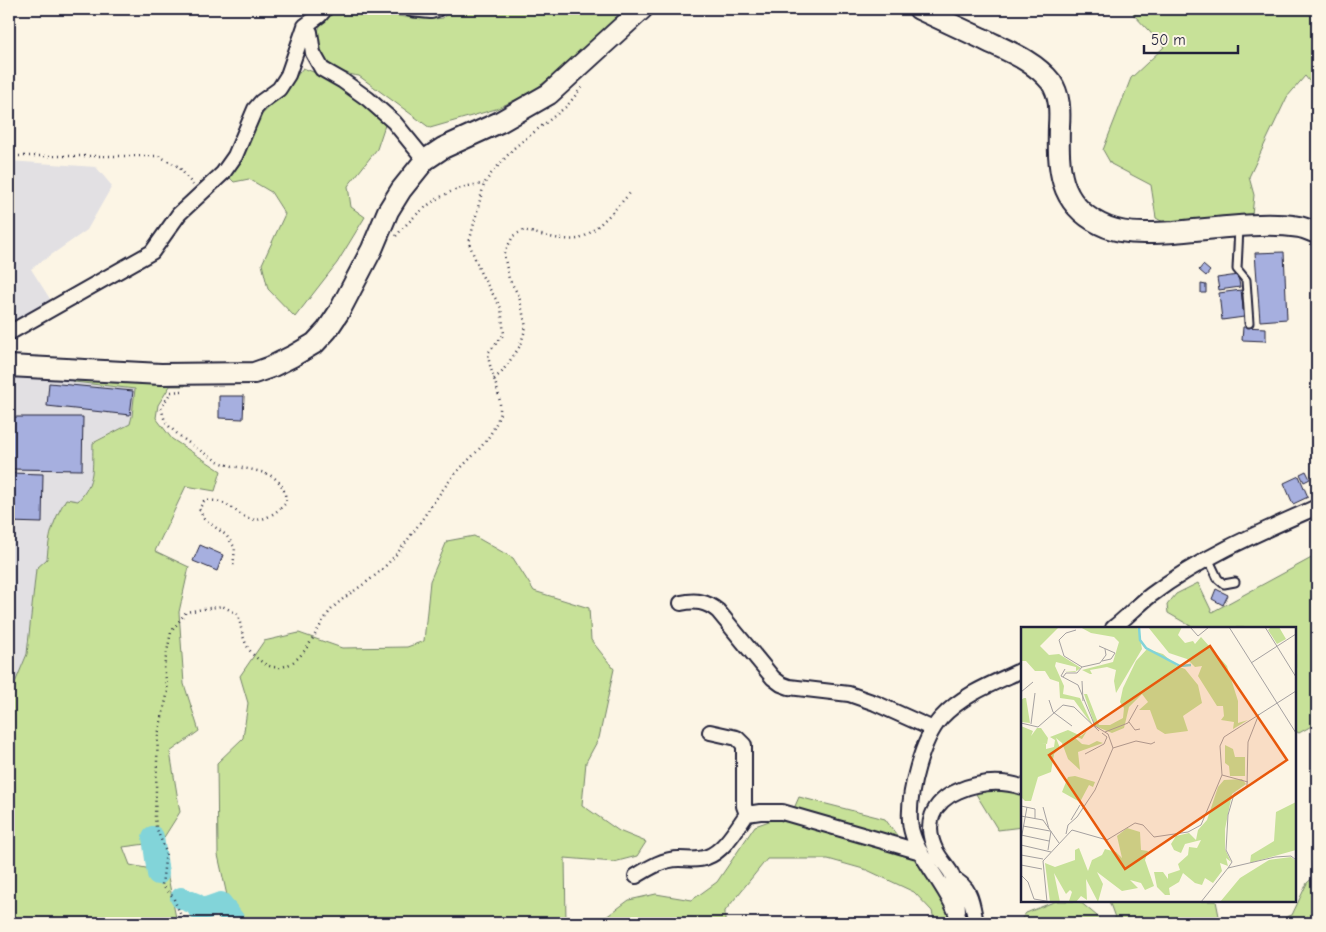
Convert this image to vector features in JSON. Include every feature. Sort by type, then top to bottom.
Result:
[{"type":"street","points":[[9,333],[152,252],[179,214],[223,173],[235,156],[255,109],[261,102],[279,89],[288,75],[305,26],[325,9]]},
{"type":"street","points":[[411,9],[431,11],[437,9]]},
{"type":"street","points":[[9,366],[161,374],[254,373],[271,368],[315,343],[326,330],[356,282],[400,190],[425,160],[443,148],[517,113],[549,94],[642,9]]},
{"type":"street","points":[[919,9],[1020,57],[1042,72],[1047,78],[1058,96],[1060,119],[1059,161],[1062,182],[1076,207],[1084,215],[1115,231],[1144,234],[1266,226],[1300,227],[1317,233]]},
{"type":"street","points":[[305,26],[310,32],[313,53],[322,69],[368,99],[394,122],[425,160]]},
{"type":"street","points":[[1114,627],[1132,614],[1149,596],[1208,558],[1317,507]]},
{"type":"street","points":[[681,603],[693,601],[710,605],[718,611],[773,678],[781,684],[789,687],[849,694],[875,703],[933,729]]},
{"type":"street","points":[[958,921],[949,899],[916,842],[910,823],[910,806],[919,763],[933,729],[957,704],[979,690],[1021,670]]},
{"type":"street","points":[[710,732],[737,738],[744,745],[744,806],[747,814]]},
{"type":"street","points":[[958,921],[958,903],[953,879],[936,850],[930,833],[930,821],[936,808],[955,792],[982,783],[1021,787]]},
{"type":"street","points":[[636,876],[658,863],[677,859],[709,857],[726,842],[747,814],[760,812],[782,812],[921,852]]},
{"type":"street","points":[[953,879],[961,882],[969,892],[976,923]]},
{"type":"lane","points":[[1239,227],[1237,269],[1246,280],[1249,323]]},
{"type":"lane","points":[[1208,558],[1218,579],[1224,584],[1235,582]]},
{"type":"path","points":[[184,923],[173,897],[162,885],[166,852],[156,828],[155,816],[158,735],[168,691],[164,667],[171,632],[186,612],[222,606],[238,614],[245,642],[251,655],[267,666],[281,667],[298,658],[329,611],[341,599],[378,573],[404,546],[452,477],[474,456],[491,433],[498,418],[500,406],[494,379],[488,366],[488,353],[504,334],[501,308],[481,274],[469,243],[484,184],[514,148],[567,106],[583,86]]},
{"type":"path","points":[[9,156],[159,156],[179,167],[200,194]]},
{"type":"path","points":[[395,236],[412,218],[440,196],[467,185],[484,184]]},
{"type":"path","points":[[494,379],[502,372],[520,346],[526,327],[519,296],[509,279],[504,254],[513,236],[524,230],[556,238],[580,239],[607,219],[631,192]]},
{"type":"path","points":[[190,391],[171,392],[161,408],[166,423],[183,439],[224,464],[267,473],[281,484],[285,493],[286,503],[275,514],[262,519],[248,518],[234,508],[219,501],[204,501],[199,509],[204,519],[226,535],[235,548],[233,568]]},
{"type":"shaded area","points":[[9,161],[96,167],[112,186],[87,230],[31,269],[52,302],[9,328]]},
{"type":"shaded area","points":[[9,373],[71,376],[74,382],[135,389],[130,424],[93,442],[92,476],[88,490],[49,537],[47,559],[30,625],[27,654],[9,697]]},
{"type":"green space","points":[[361,8],[404,17],[433,19],[443,18],[450,9],[626,9],[561,69],[532,92],[496,109],[430,128],[359,76],[346,73],[325,60],[317,41],[318,31],[324,20],[334,9]]},
{"type":"green space","points":[[1137,9],[1317,9],[1317,91],[1305,76],[1287,97],[1249,177],[1254,195],[1252,215],[1163,222],[1156,218],[1151,185],[1111,164],[1103,150],[1131,78],[1164,47],[1133,14]]},
{"type":"green space","points":[[303,68],[316,73],[363,102],[385,125],[377,149],[348,186],[351,207],[365,217],[337,263],[295,317],[268,289],[262,264],[285,214],[271,192],[249,179],[234,182],[226,174],[252,124],[281,96]]},
{"type":"green space","points":[[71,376],[188,381],[185,386],[170,386],[158,405],[156,418],[172,439],[221,471],[215,491],[186,486],[155,551],[189,567],[179,612],[184,684],[199,731],[170,752],[180,812],[161,842],[123,847],[130,865],[167,872],[177,923],[9,923],[9,697],[27,654],[36,569],[47,559],[52,528],[66,499],[78,501],[88,487],[93,467],[93,443],[130,424],[132,416],[135,389],[74,382]]},
{"type":"green space","points":[[474,536],[513,558],[534,591],[589,608],[591,640],[614,669],[599,738],[586,762],[582,805],[619,831],[646,842],[637,856],[614,862],[565,858],[566,923],[247,923],[228,900],[218,855],[217,763],[243,738],[248,703],[240,676],[264,641],[299,633],[342,648],[407,647],[424,641],[430,581],[447,541]]},
{"type":"green space","points":[[1317,555],[1317,723],[1299,733],[1296,732],[1296,627],[1192,627],[1168,613],[1167,605],[1176,594],[1198,583],[1212,612]]},
{"type":"green space","points":[[999,789],[1021,791],[1021,827],[998,830],[976,794]]},
{"type":"green space","points":[[799,797],[885,819],[907,849],[932,875],[956,923],[935,923],[932,911],[914,892],[867,870],[828,859],[767,859],[725,911],[725,923],[598,923],[629,900],[656,894],[692,900],[717,882],[755,826],[792,813]]},
{"type":"green space","points":[[1317,874],[1317,923],[1271,923],[1292,915],[1307,883]]},
{"type":"green space","points":[[1054,902],[1080,902],[1097,916],[1101,923],[1075,923],[1071,918],[1048,923],[1019,922],[1026,913]]},
{"type":"green space","points":[[1109,902],[1216,902],[1219,916],[1216,923],[1117,923]]},
{"type":"building","points":[[1284,252],[1287,319],[1260,321],[1255,253]]},
{"type":"building","points":[[1203,265],[1210,271],[1206,276],[1199,270]]},
{"type":"building","points":[[1238,275],[1240,287],[1219,290],[1217,278]]},
{"type":"building","points":[[1201,284],[1206,285],[1206,293],[1201,293]]},
{"type":"building","points":[[1241,290],[1244,317],[1222,320],[1219,293]]},
{"type":"building","points":[[1243,327],[1266,328],[1266,341],[1242,340]]},
{"type":"building","points":[[49,383],[133,391],[130,415],[47,406]]},
{"type":"building","points":[[219,396],[244,396],[243,419],[219,418]]},
{"type":"building","points":[[9,417],[83,417],[82,470],[9,469]]},
{"type":"building","points":[[1306,471],[1310,479],[1304,482],[1300,474]]},
{"type":"building","points":[[9,473],[43,474],[42,523],[9,522]]},
{"type":"building","points":[[1299,476],[1308,497],[1293,504],[1284,483]]},
{"type":"building","points":[[200,545],[223,555],[217,571],[193,561]]},
{"type":"building","points":[[1216,589],[1228,595],[1223,605],[1212,599]]},
{"type":"waterway","points":[[153,837],[158,874]]},
{"type":"waterway","points":[[181,898],[196,904],[199,910],[221,903],[236,923]]}]
